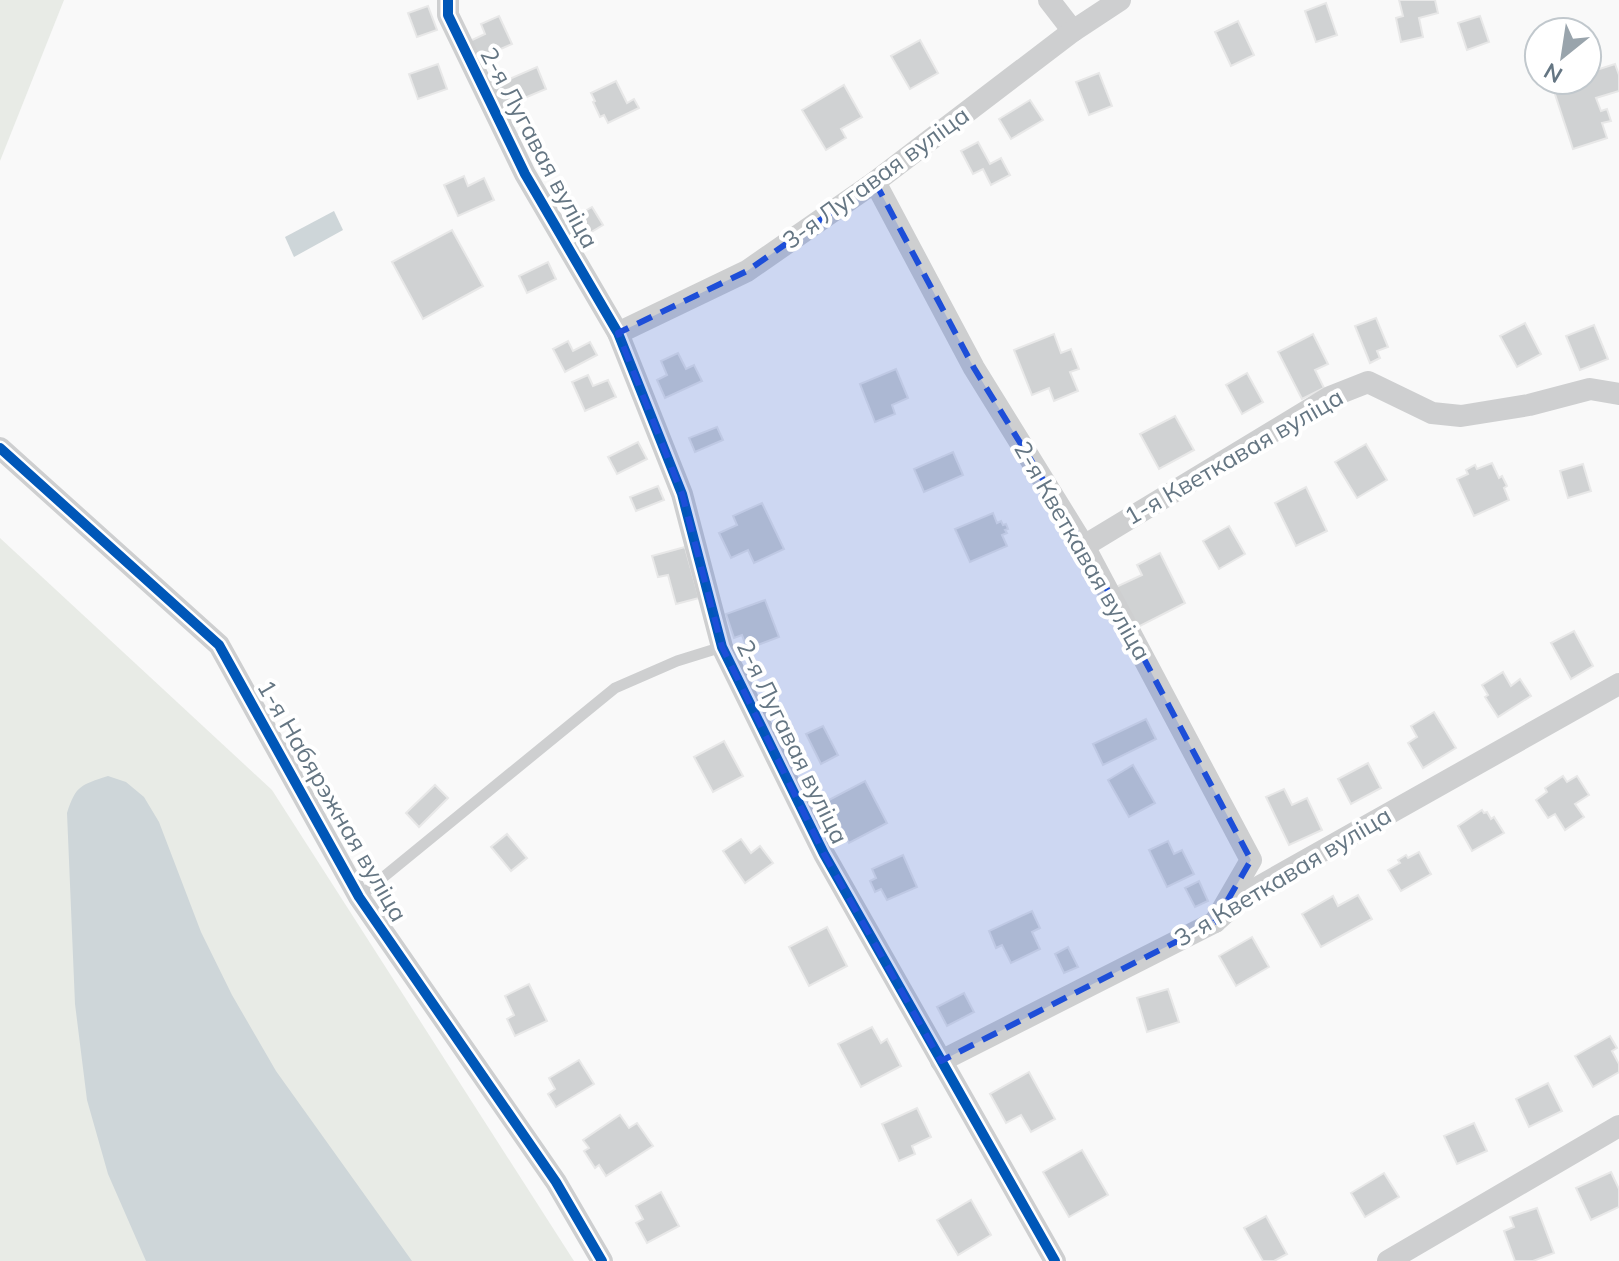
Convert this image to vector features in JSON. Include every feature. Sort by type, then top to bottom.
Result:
[{"type":"street","name":"2-я Лугавая вуліца","points":[[448,0],[448,15],[525,174],[618,333],[682,494],[722,647],[824,854],[1055,1261]]},
{"type":"street","points":[[1049,0],[1073,31]]},
{"type":"street","name":"3-я Лугавая вуліца","points":[[618,333],[747,271],[875,182],[1073,31],[1120,0]]},
{"type":"street","name":"2-я Кветкавая вуліца","points":[[875,182],[974,368],[1084,546],[1251,860],[1215,922]]},
{"type":"street","name":"1-я Кветкавая вуліца","points":[[1084,546],[1330,397],[1368,382],[1432,413],[1461,416],[1529,405],[1590,389],[1619,394]]},
{"type":"street","name":"1-я Набярэжная вуліца","points":[[0,448],[219,645],[359,897],[556,1182],[602,1261]]},
{"type":"street","name":"3-я Кветкавая вуліца","points":[[941,1061],[1215,922],[1246,894],[1619,684]]},
{"type":"street","points":[[1388,1261],[1619,1126]]},
{"type":"lane","points":[[359,897],[615,688],[677,661],[722,647]]},
{"type":"highlighted area","points":[[875,182],[974,368],[1084,546],[1251,860],[1215,922],[941,1061],[824,854],[722,647],[682,494],[618,333],[747,271]]},
{"type":"shaded area","points":[[0,0],[64,0],[0,161]]},
{"type":"shaded area","points":[[334,211],[343,230],[294,257],[285,237]]},
{"type":"shaded area","points":[[0,538],[272,790],[574,1261],[0,1261]]},
{"type":"shaded area","points":[[108,776],[126,782],[144,797],[159,822],[201,932],[232,995],[276,1071],[412,1261],[146,1261],[108,1174],[87,1100],[75,1004],[67,813],[81,787]]},
{"type":"building","points":[[1399,0],[1435,0],[1438,13],[1419,18],[1423,37],[1401,42],[1396,18],[1403,16]]},
{"type":"building","points":[[1326,3],[1337,35],[1316,42],[1305,11]]},
{"type":"building","points":[[428,6],[437,30],[417,37],[408,13]]},
{"type":"building","points":[[499,16],[512,44],[478,59],[470,41],[485,34],[481,24]]},
{"type":"building","points":[[1480,16],[1489,42],[1467,50],[1458,23]]},
{"type":"building","points":[[1238,21],[1254,55],[1231,66],[1215,32]]},
{"type":"building","points":[[920,40],[938,73],[910,89],[891,56]]},
{"type":"building","points":[[438,64],[447,89],[418,99],[409,74]]},
{"type":"building","points":[[1615,64],[1619,91],[1603,96],[1603,68]]},
{"type":"building","points":[[537,67],[546,89],[498,109],[489,88]]},
{"type":"building","points":[[1099,73],[1112,106],[1089,115],[1076,82]]},
{"type":"building","points":[[616,81],[627,103],[634,99],[639,108],[608,123],[604,115],[600,117],[591,93]]},
{"type":"building","points":[[844,85],[862,117],[841,129],[846,138],[826,150],[802,110]]},
{"type":"building","points":[[1556,96],[1603,96],[1596,98],[1601,111],[1607,109],[1611,121],[1602,123],[1607,138],[1573,149]]},
{"type":"building","points":[[1030,100],[1043,120],[1011,139],[999,119]]},
{"type":"building","points":[[978,142],[990,164],[1001,158],[1010,175],[991,185],[983,169],[973,174],[961,151]]},
{"type":"building","points":[[464,176],[468,186],[484,178],[494,200],[458,216],[444,185]]},
{"type":"building","points":[[592,207],[603,225],[573,243],[562,224]]},
{"type":"building","points":[[452,230],[483,286],[423,319],[392,262]]},
{"type":"building","points":[[548,262],[556,279],[527,293],[519,276]]},
{"type":"building","points":[[1376,318],[1388,347],[1377,351],[1380,358],[1370,363],[1355,326]]},
{"type":"building","points":[[1525,323],[1541,354],[1517,367],[1500,336]]},
{"type":"building","points":[[1594,325],[1608,359],[1580,370],[1566,336]]},
{"type":"building","points":[[1054,334],[1061,353],[1071,349],[1079,369],[1070,372],[1078,391],[1054,401],[1049,388],[1032,395],[1014,350]]},
{"type":"building","points":[[1313,334],[1328,364],[1315,370],[1324,388],[1302,399],[1278,352]]},
{"type":"building","points":[[568,341],[573,351],[590,342],[597,355],[565,372],[553,349]]},
{"type":"building","points":[[678,353],[686,369],[694,365],[702,381],[665,398],[657,380],[667,375],[661,361]]},
{"type":"building","points":[[896,369],[908,398],[892,405],[895,414],[875,422],[860,384]]},
{"type":"building","points":[[1247,373],[1263,402],[1242,414],[1226,385]]},
{"type":"building","points":[[588,375],[593,386],[608,380],[616,397],[585,411],[572,382]]},
{"type":"building","points":[[1175,416],[1194,450],[1159,469],[1140,434]]},
{"type":"building","points":[[717,427],[723,440],[695,452],[689,438]]},
{"type":"building","points":[[638,442],[647,459],[617,474],[608,457]]},
{"type":"building","points":[[1366,444],[1387,480],[1357,498],[1335,462]]},
{"type":"building","points":[[953,452],[963,475],[924,492],[914,469]]},
{"type":"building","points":[[1492,463],[1507,486],[1504,488],[1509,500],[1474,516],[1457,479],[1468,474],[1466,470],[1475,465],[1477,469]]},
{"type":"building","points":[[1583,464],[1591,491],[1568,498],[1560,471]]},
{"type":"building","points":[[658,486],[664,500],[636,511],[630,497]]},
{"type":"building","points":[[1306,487],[1327,531],[1296,546],[1275,503]]},
{"type":"building","points":[[762,503],[784,549],[754,563],[748,550],[731,558],[719,533],[737,525],[733,516]]},
{"type":"building","points":[[993,513],[997,523],[1001,521],[1003,525],[1006,524],[1007,533],[1002,535],[1007,546],[970,562],[955,529]]},
{"type":"building","points":[[1229,526],[1245,554],[1219,569],[1203,541]]},
{"type":"building","points":[[685,547],[699,598],[676,604],[668,575],[658,577],[652,556]]},
{"type":"building","points":[[1160,553],[1185,603],[1136,628],[1116,587],[1142,575],[1137,565]]},
{"type":"building","points":[[765,600],[779,637],[747,649],[742,635],[734,638],[726,614]]},
{"type":"building","points":[[1574,631],[1593,666],[1571,679],[1551,643]]},
{"type":"building","points":[[1503,672],[1511,686],[1520,679],[1531,696],[1498,717],[1485,697],[1488,695],[1482,685]]},
{"type":"building","points":[[1434,712],[1456,748],[1423,768],[1408,743],[1417,737],[1411,726]]},
{"type":"building","points":[[1146,719],[1156,739],[1103,765],[1093,744]]},
{"type":"building","points":[[823,726],[838,755],[821,764],[806,734]]},
{"type":"building","points":[[724,741],[743,776],[713,792],[694,757]]},
{"type":"building","points":[[1368,763],[1381,788],[1351,804],[1338,779]]},
{"type":"building","points":[[1133,765],[1155,803],[1129,817],[1108,780]]},
{"type":"building","points":[[1563,776],[1567,782],[1577,776],[1589,795],[1575,804],[1584,817],[1565,830],[1555,814],[1548,818],[1536,800],[1547,792],[1545,788]]},
{"type":"building","points":[[865,781],[887,823],[849,843],[827,801]]},
{"type":"building","points":[[435,785],[448,798],[419,827],[406,813]]},
{"type":"building","points":[[1284,789],[1292,805],[1307,798],[1322,830],[1289,845],[1266,797]]},
{"type":"building","points":[[1482,810],[1491,819],[1494,817],[1504,833],[1472,851],[1458,826]]},
{"type":"building","points":[[507,834],[527,858],[511,871],[491,847]]},
{"type":"building","points":[[741,839],[751,853],[760,846],[773,863],[745,883],[723,851]]},
{"type":"building","points":[[1168,841],[1174,854],[1182,850],[1194,874],[1167,887],[1149,850]]},
{"type":"building","points":[[1419,852],[1431,874],[1401,891],[1388,870],[1406,855],[1408,858]]},
{"type":"building","points":[[903,855],[917,887],[887,900],[881,889],[875,892],[870,881],[876,878],[872,869]]},
{"type":"building","points":[[1199,881],[1208,901],[1195,907],[1185,888]]},
{"type":"building","points":[[1358,895],[1372,919],[1321,947],[1302,914],[1333,896],[1338,906]]},
{"type":"building","points":[[1032,911],[1040,928],[1032,932],[1040,949],[1011,963],[1002,945],[996,948],[989,931]]},
{"type":"building","points":[[827,927],[847,966],[809,986],[789,947]]},
{"type":"building","points":[[1252,937],[1269,967],[1236,986],[1219,956]]},
{"type":"building","points":[[1068,947],[1078,967],[1064,973],[1055,954]]},
{"type":"building","points":[[529,984],[547,1021],[515,1036],[507,1019],[514,1015],[505,996]]},
{"type":"building","points":[[1168,989],[1179,1022],[1147,1032],[1137,998]]},
{"type":"building","points":[[964,993],[974,1012],[947,1026],[937,1007]]},
{"type":"building","points":[[872,1027],[881,1043],[887,1039],[901,1066],[861,1087],[838,1044]]},
{"type":"building","points":[[1610,1036],[1617,1048],[1612,1051],[1619,1064],[1619,1072],[1593,1087],[1575,1056]]},
{"type":"building","points":[[579,1060],[594,1084],[556,1107],[548,1094],[555,1089],[549,1078]]},
{"type":"building","points":[[1029,1072],[1055,1119],[1031,1132],[1021,1115],[1006,1123],[990,1094]]},
{"type":"building","points":[[1548,1083],[1562,1111],[1529,1127],[1516,1099]]},
{"type":"building","points":[[917,1108],[931,1137],[912,1146],[915,1154],[899,1161],[882,1124]]},
{"type":"building","points":[[620,1115],[629,1128],[637,1123],[653,1146],[606,1176],[599,1165],[595,1168],[584,1151],[589,1148],[583,1140]]},
{"type":"building","points":[[1474,1123],[1487,1151],[1457,1164],[1444,1136]]},
{"type":"building","points":[[1082,1150],[1108,1195],[1069,1217],[1043,1172]]},
{"type":"building","points":[[1611,1172],[1619,1189],[1619,1207],[1591,1220],[1576,1188]]},
{"type":"building","points":[[1384,1173],[1399,1197],[1365,1217],[1351,1193]]},
{"type":"building","points":[[661,1192],[679,1226],[647,1243],[636,1223],[643,1219],[636,1206]]},
{"type":"building","points":[[971,1200],[991,1235],[958,1255],[937,1220]]},
{"type":"building","points":[[1537,1208],[1554,1253],[1533,1261],[1515,1261],[1504,1231],[1514,1227],[1510,1217]]},
{"type":"building","points":[[1266,1216],[1287,1254],[1274,1261],[1263,1261],[1244,1228]]},
{"type":"cycle path","points":[[448,0],[448,15],[525,174],[618,333],[682,494],[722,647],[824,854],[1055,1261]]},
{"type":"cycle path","points":[[0,448],[219,645],[359,897],[556,1182],[602,1261]]}]
